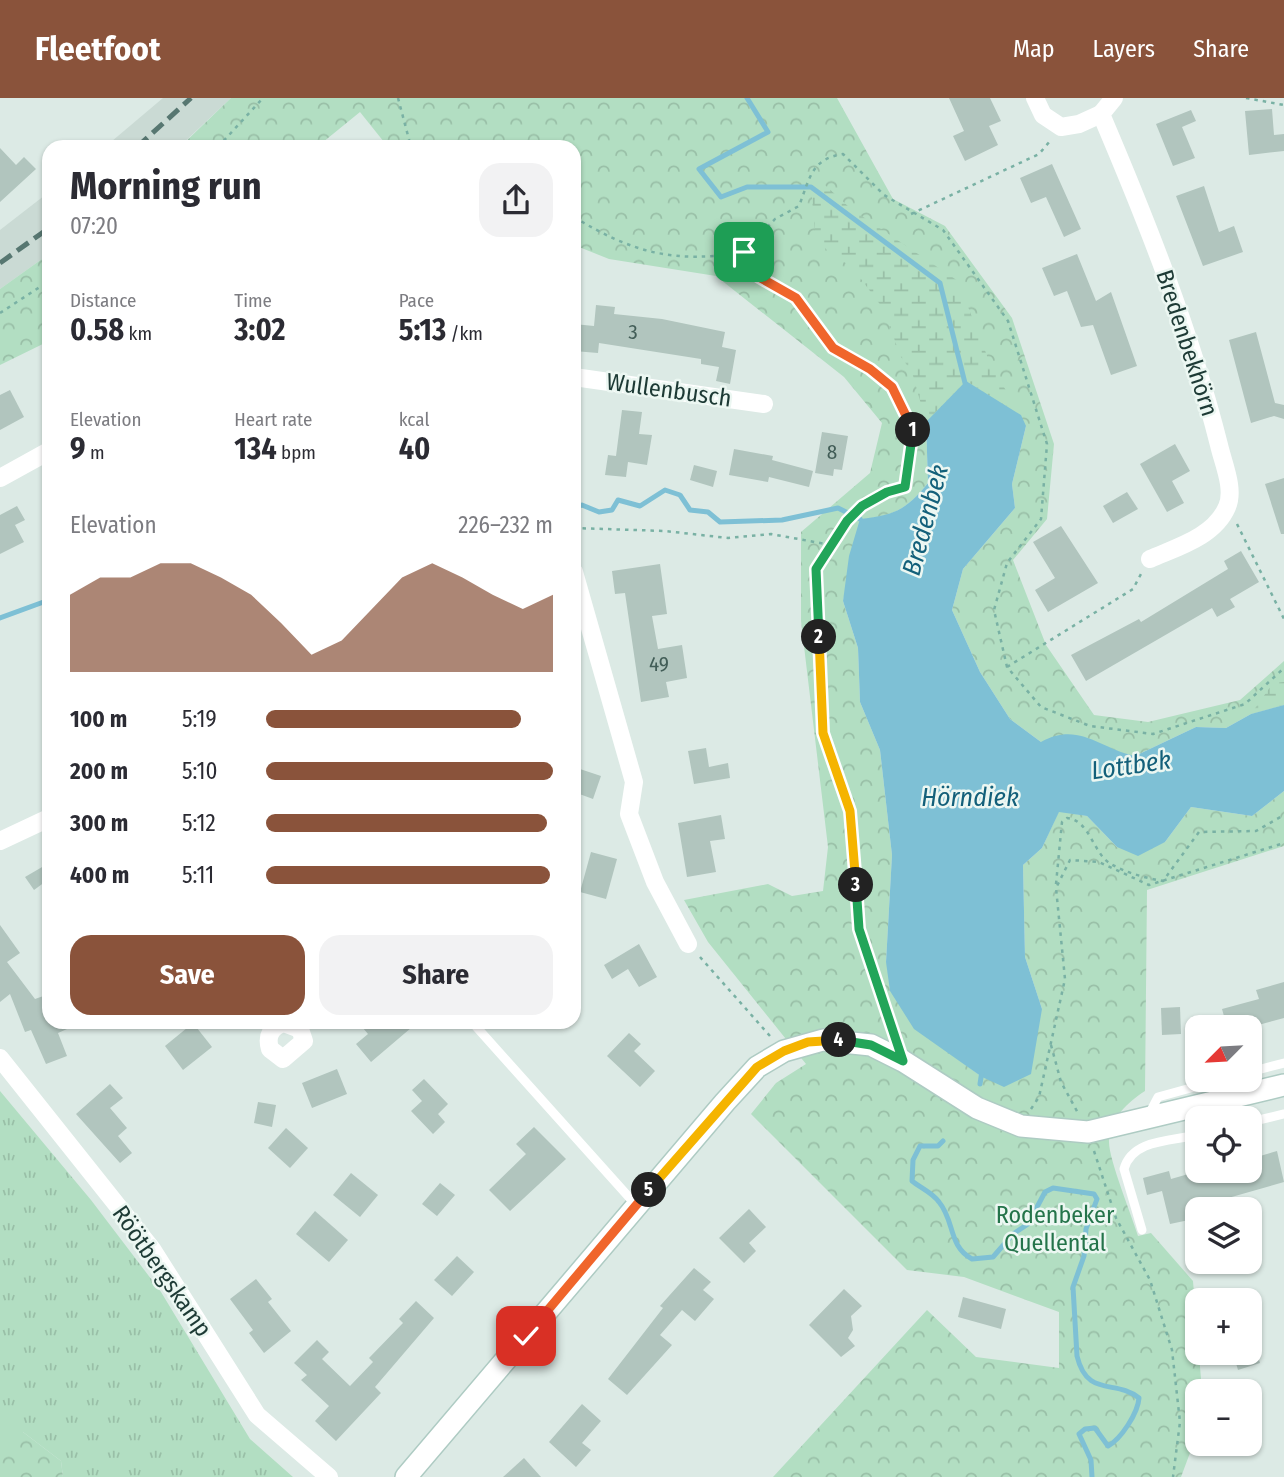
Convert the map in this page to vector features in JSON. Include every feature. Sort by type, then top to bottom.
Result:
[{"type":"street","points":[[1035,98],[1043,114],[1061,127],[1079,124],[1101,114],[1114,98]]},
{"type":"street","name":"Bredenbekhörn","points":[[1101,114],[1140,204],[1205,389],[1228,484],[1228,506]]},
{"type":"street","name":"Wullenbusch","points":[[581,378],[764,404]]},
{"type":"street","points":[[0,478],[42,455]]},
{"type":"street","points":[[1150,559],[1211,529],[1228,506]]},
{"type":"street","points":[[581,596],[634,782],[629,814],[655,882],[688,944]]},
{"type":"street","points":[[0,841],[42,821]]},
{"type":"street","points":[[407,1477],[636,1205],[757,1067],[784,1051],[808,1042],[843,1040],[871,1045],[903,1061],[977,1108],[1021,1126],[1088,1132],[1284,1085]]},
{"type":"street","name":"Röötbergskamp","points":[[0,1058],[152,1249],[257,1415],[329,1477]]},
{"type":"lane","points":[[478,1029],[636,1205]]},
{"type":"lane","points":[[1262,1069],[1284,1063]]},
{"type":"lane","points":[[1147,1119],[1158,1097],[1185,1090]]},
{"type":"lane","points":[[1262,1119],[1284,1114]]},
{"type":"lane","points":[[1142,1230],[1124,1169],[1126,1163],[1135,1150],[1141,1147],[1185,1138]]},
{"type":"path","points":[[224,140],[263,98]]},
{"type":"path","points":[[398,98],[409,140]]},
{"type":"path","points":[[1246,98],[1284,105]]},
{"type":"path","points":[[911,214],[1039,153],[1061,127]]},
{"type":"path","points":[[581,221],[622,244],[668,257],[708,258],[744,252],[775,219],[799,206],[812,171],[826,157],[843,154],[884,195],[911,214],[943,230],[1008,321],[1047,444],[1041,519],[1007,563],[994,610],[1007,667],[1041,707],[1090,726],[1153,734],[1245,704],[1284,668]]},
{"type":"path","points":[[744,252],[759,277],[796,298],[833,348],[870,369],[892,387],[914,432],[905,487],[887,492],[862,506],[847,521],[816,569],[823,733],[850,811],[859,929],[903,1061]]},
{"type":"path","points":[[0,313],[42,286]]},
{"type":"path","points":[[1228,506],[1284,619]]},
{"type":"path","points":[[581,528],[665,531],[728,538],[771,534],[831,545]]},
{"type":"path","points":[[1007,667],[1133,589],[1150,559]]},
{"type":"path","points":[[1163,881],[1199,832],[1256,831],[1284,815]]},
{"type":"path","points":[[1021,1126],[1039,1097],[1065,979],[1056,888],[1062,822],[1067,818],[1079,824],[1110,864],[1142,877],[1163,881]]},
{"type":"path","points":[[1056,888],[1070,860],[1099,862],[1149,885],[1284,843]]},
{"type":"path","points":[[688,944],[784,1051]]},
{"type":"path","points":[[1051,1043],[1060,1082],[1088,1132],[1116,1218],[1150,1280],[1172,1350],[1180,1422],[1173,1477]]},
{"type":"shaded area","points":[[163,98],[231,98],[186,140],[113,140]]},
{"type":"shaded area","points":[[42,197],[42,259],[0,289],[0,230]]},
{"type":"green space","name":"Rodenbeker Quellental","points":[[231,98],[837,98],[893,199],[945,226],[1012,318],[1054,444],[1047,519],[1013,560],[1046,645],[1094,715],[1148,722],[1240,700],[1284,661],[1284,705],[1251,714],[1226,728],[1196,727],[1135,756],[1041,742],[1010,719],[980,672],[952,610],[963,569],[1015,508],[1012,484],[1026,426],[926,422],[928,483],[899,510],[860,520],[843,601],[858,648],[860,702],[880,750],[892,855],[886,962],[940,1046],[982,1077],[1042,1009],[1025,957],[1023,865],[1042,848],[1059,811],[1087,816],[1117,847],[1165,842],[1191,807],[1252,816],[1284,791],[1284,846],[1147,890],[1145,1091],[1120,1112],[1110,1134],[1113,1161],[1138,1236],[1151,1233],[1193,1281],[1194,1288],[1185,1288],[1185,1365],[1200,1365],[1201,1379],[1185,1379],[1185,1456],[1189,1456],[1181,1477],[773,1477],[927,1310],[976,1357],[1059,1368],[1059,1312],[964,1277],[907,1270],[751,1114],[776,1083],[806,1064],[708,942],[684,900],[768,884],[792,896],[823,891],[828,847],[801,621],[801,532],[870,473],[882,423],[844,377],[716,276],[609,259],[581,248],[581,140],[382,140],[360,112],[326,140],[187,140]]},
{"type":"green space","points":[[825,185],[850,208],[958,281],[991,366],[1021,415],[966,381],[926,422],[912,372],[901,357],[882,307],[852,267],[828,252],[815,232],[811,187]]},
{"type":"green space","points":[[42,259],[42,344],[0,365],[0,289]]},
{"type":"green space","points":[[1284,682],[1284,705],[1251,714],[1273,683]]},
{"type":"green space","points":[[0,1091],[91,1200],[161,1292],[250,1439],[293,1477],[63,1477],[61,1461],[23,1432],[0,1432]]},
{"type":"green space","points":[[0,1432],[23,1432],[61,1461],[63,1477],[0,1477]]},
{"type":"water","name":"Hörndiek","points":[[966,381],[1021,415],[1026,426],[1012,484],[1015,508],[963,569],[952,610],[980,672],[1010,719],[1041,742],[1054,736],[1078,735],[1135,756],[1196,727],[1226,728],[1251,714],[1284,705],[1284,791],[1252,816],[1191,807],[1165,842],[1138,856],[1117,847],[1087,816],[1059,812],[1042,848],[1023,865],[1025,957],[1042,1009],[1031,1074],[1004,1087],[982,1077],[914,1029],[890,991],[886,962],[892,855],[880,750],[860,702],[858,648],[843,601],[849,556],[860,519],[899,510],[928,483],[926,422]]},
{"type":"building","points":[[949,98],[990,98],[1001,121],[989,126],[998,145],[965,161],[953,136],[964,131]]},
{"type":"building","points":[[1272,109],[1274,135],[1284,134],[1284,151],[1249,155],[1245,111]]},
{"type":"building","points":[[1191,110],[1196,121],[1182,127],[1195,158],[1173,166],[1156,124]]},
{"type":"building","points":[[0,148],[16,165],[24,157],[36,169],[0,202]]},
{"type":"building","points":[[1052,164],[1081,229],[1064,237],[1046,197],[1031,203],[1020,178]]},
{"type":"building","points":[[1204,186],[1219,232],[1234,226],[1243,252],[1203,266],[1176,196]]},
{"type":"building","points":[[1077,254],[1096,301],[1111,292],[1137,366],[1111,375],[1093,325],[1081,327],[1067,291],[1054,296],[1042,268]]},
{"type":"building","points":[[596,305],[615,307],[614,314],[662,319],[725,332],[722,347],[736,350],[730,384],[716,381],[719,367],[701,364],[701,359],[599,343],[598,353],[581,352],[581,325],[594,326]]},
{"type":"building","points":[[1256,332],[1275,403],[1284,405],[1284,419],[1274,416],[1251,423],[1229,340]]},
{"type":"building","points":[[10,390],[24,417],[0,430],[0,395]]},
{"type":"building","points":[[622,410],[642,412],[639,434],[652,435],[647,465],[628,462],[626,477],[605,475],[608,455],[616,456]]},
{"type":"building","points":[[822,432],[848,436],[842,470],[834,469],[833,476],[815,473]]},
{"type":"building","points":[[1175,444],[1190,471],[1172,481],[1184,503],[1167,512],[1140,464]]},
{"type":"building","points":[[734,449],[773,456],[772,460],[813,471],[809,487],[769,477],[768,482],[729,475]]},
{"type":"building","points":[[694,465],[717,471],[713,487],[690,480]]},
{"type":"building","points":[[1284,478],[1284,534],[1281,534],[1265,484]]},
{"type":"building","points":[[1127,492],[1138,509],[1113,523],[1103,506]]},
{"type":"building","points":[[17,506],[25,520],[15,525],[24,542],[0,554],[0,515]]},
{"type":"building","points":[[1061,526],[1098,583],[1048,612],[1035,590],[1055,578],[1033,542]]},
{"type":"building","points":[[1241,551],[1259,582],[1230,599],[1235,607],[1217,617],[1212,608],[1086,681],[1071,655],[1139,619],[1141,622],[1228,569],[1224,561]]},
{"type":"building","points":[[660,564],[667,614],[652,616],[658,649],[682,645],[687,678],[666,682],[669,697],[641,702],[625,593],[615,594],[612,571]]},
{"type":"building","points":[[706,748],[709,767],[728,763],[730,778],[694,784],[688,751]]},
{"type":"building","points":[[581,769],[601,776],[593,799],[581,795]]},
{"type":"building","points":[[721,815],[725,839],[710,841],[716,872],[687,877],[678,823]]},
{"type":"building","points":[[591,852],[617,859],[606,899],[581,892]]},
{"type":"building","points":[[42,867],[42,884],[34,890],[25,877]]},
{"type":"building","points":[[0,925],[20,953],[7,962],[35,999],[42,996],[42,1029],[67,1029],[58,1033],[67,1056],[46,1064],[31,1030],[25,1032],[10,994],[0,1002]]},
{"type":"building","points":[[639,944],[657,977],[639,987],[628,969],[612,979],[604,965]]},
{"type":"building","points":[[1284,982],[1284,1018],[1262,1024],[1262,1015],[1224,1015],[1222,1009],[1259,999],[1256,990]]},
{"type":"building","points":[[1180,1007],[1181,1034],[1162,1035],[1161,1008]]},
{"type":"building","points":[[186,1029],[198,1029],[212,1047],[183,1070],[165,1046]]},
{"type":"building","points":[[364,1029],[410,1029],[371,1062],[356,1044],[368,1034]]},
{"type":"building","points":[[629,1033],[641,1044],[634,1051],[655,1071],[640,1087],[607,1056]]},
{"type":"building","points":[[337,1069],[347,1094],[312,1108],[302,1083]]},
{"type":"building","points":[[424,1079],[448,1104],[438,1114],[445,1122],[433,1134],[411,1111],[422,1101],[412,1090]]},
{"type":"building","points":[[110,1084],[123,1098],[110,1108],[127,1128],[118,1136],[132,1153],[120,1163],[76,1114]]},
{"type":"building","points":[[258,1102],[276,1105],[272,1127],[254,1123]]},
{"type":"building","points":[[534,1127],[566,1159],[510,1211],[489,1190],[526,1154],[516,1144]]},
{"type":"building","points":[[286,1128],[308,1148],[290,1168],[268,1148]]},
{"type":"building","points":[[1277,1151],[1284,1182],[1232,1197],[1185,1197],[1185,1221],[1170,1224],[1162,1191],[1147,1195],[1143,1178],[1169,1171],[1171,1179],[1185,1175],[1185,1183],[1262,1183],[1262,1155]]},
{"type":"building","points":[[351,1173],[378,1195],[360,1217],[333,1195]]},
{"type":"building","points":[[440,1183],[455,1195],[437,1216],[422,1204]]},
{"type":"building","points":[[749,1209],[766,1227],[749,1243],[756,1251],[744,1263],[719,1238]]},
{"type":"building","points":[[315,1211],[348,1240],[329,1262],[296,1234]]},
{"type":"building","points":[[457,1256],[474,1272],[452,1296],[434,1280]]},
{"type":"building","points":[[694,1268],[711,1282],[703,1290],[714,1299],[695,1321],[682,1310],[660,1335],[672,1345],[627,1395],[608,1379],[663,1308],[660,1306]]},
{"type":"building","points":[[256,1279],[272,1299],[268,1302],[291,1331],[264,1353],[249,1333],[253,1330],[230,1299]]},
{"type":"building","points":[[844,1289],[862,1306],[851,1316],[853,1330],[848,1338],[855,1346],[841,1357],[809,1325]]},
{"type":"building","points":[[963,1297],[1006,1309],[1001,1329],[958,1317]]},
{"type":"building","points":[[416,1301],[434,1318],[375,1387],[381,1393],[336,1441],[315,1421],[329,1406],[301,1380],[307,1375],[294,1363],[317,1340],[329,1352],[322,1359],[350,1386],[373,1362],[369,1358],[403,1323],[399,1319]]},
{"type":"building","points":[[1237,1365],[1254,1365],[1238,1370]]},
{"type":"building","points":[[582,1404],[601,1421],[582,1443],[591,1450],[576,1467],[549,1442]]},
{"type":"building","points":[[524,1458],[541,1477],[503,1477]]},
{"type":"waterway","name":"Bredenbek","points":[[747,98],[768,132],[699,169],[721,197],[747,187],[811,187],[940,283],[966,387]]},
{"type":"waterway","points":[[581,505],[599,512],[612,510],[618,500],[640,506],[665,490],[680,495],[690,510],[708,512],[720,522],[782,520],[838,508],[860,519]]},
{"type":"waterway","points":[[0,618],[42,603]]},
{"type":"waterway","name":"Bredenbek","points":[[980,1084],[982,1071]]},
{"type":"waterway","name":"Bredenbek","points":[[943,1141],[938,1146],[920,1146],[913,1160],[912,1181],[939,1202],[948,1217],[959,1247],[972,1259],[993,1257],[1013,1234],[1028,1224],[1045,1192],[1053,1188],[1094,1194],[1097,1199],[1086,1229],[1084,1256],[1073,1287],[1077,1356],[1082,1369],[1095,1383],[1130,1392],[1139,1398],[1136,1411],[1128,1425],[1108,1446],[1095,1428],[1085,1429],[1079,1434],[1091,1460],[1092,1477]]},
{"type":"railway","points":[[145,140],[191,98]]},
{"type":"railway","points":[[0,263],[42,233]]},
{"type":"route","points":[[526,1336],[757,1067],[784,1051],[808,1042],[823,1040],[871,1045],[903,1061],[859,929],[850,811],[823,733],[816,569],[847,521],[862,506],[887,492],[905,487],[914,432],[892,387],[870,369],[833,348],[796,298],[759,277],[744,252]]},
{"type":"water label","name":"Lottbek","points":[[1131,765]]}]
